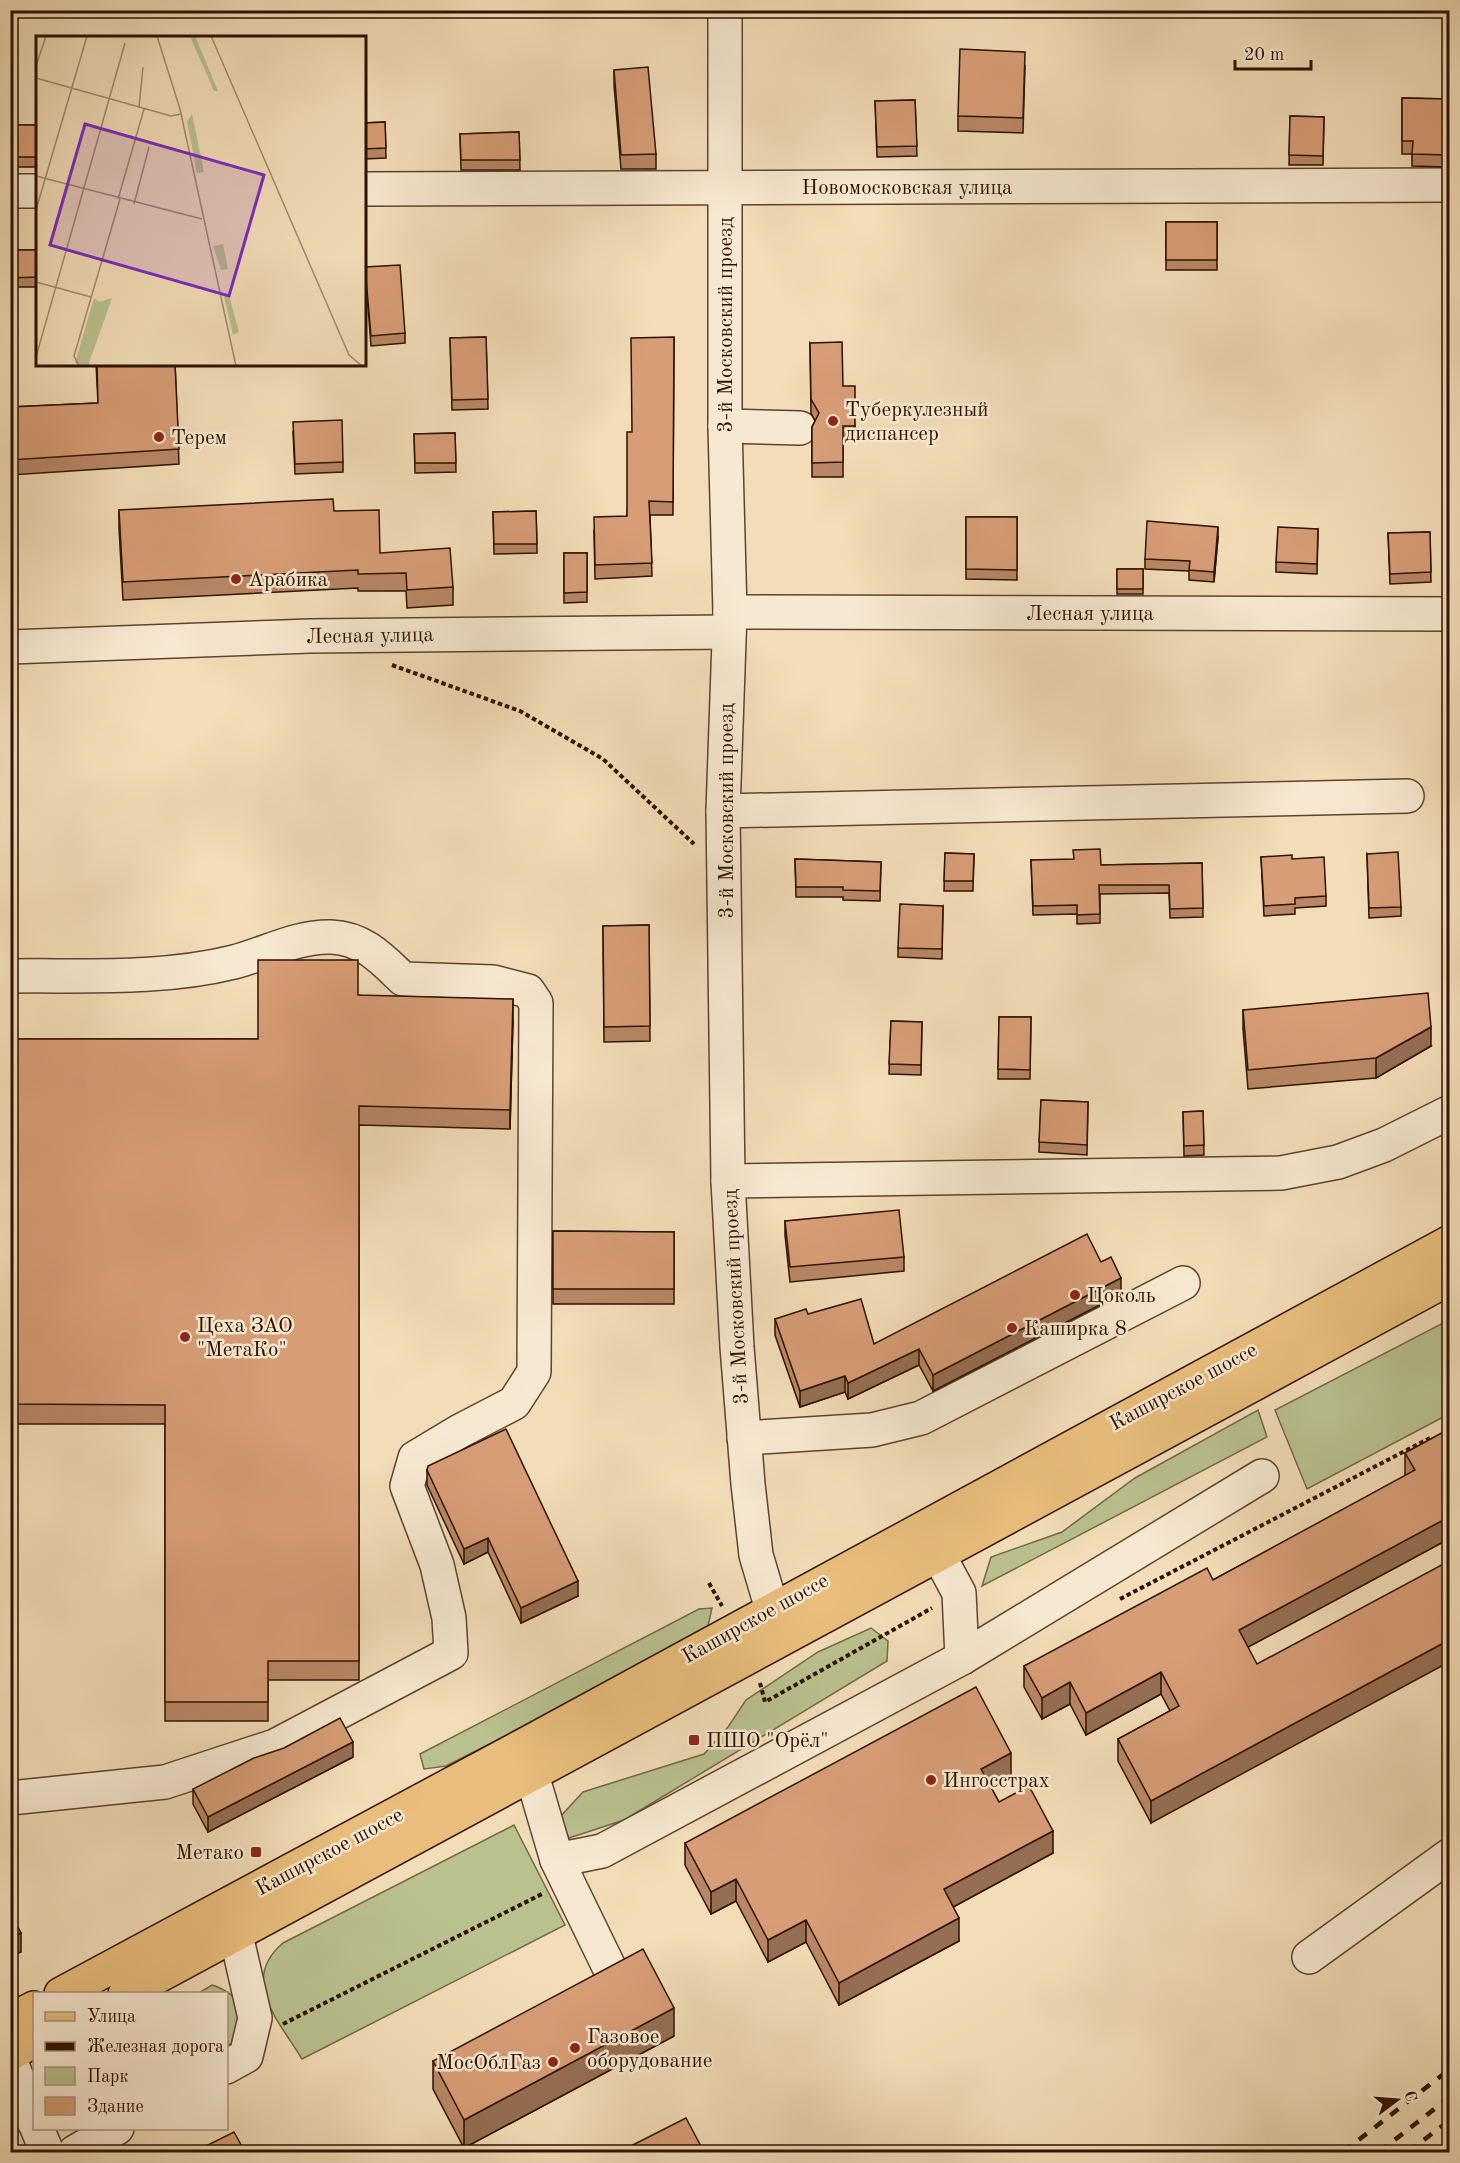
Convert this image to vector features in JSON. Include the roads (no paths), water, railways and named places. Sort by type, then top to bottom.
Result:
[{"type":"main road","name":"Каширское шоссе","points":[[65,1992],[518,1749],[1449,1242]]},
{"type":"main road","name":"Каширское шоссе","points":[[129,1992],[532,1775],[937,1552],[1449,1278]]},
{"type":"main road","points":[[10,2020],[33,2008]]},
{"type":"main road","points":[[10,2054],[33,2042]]},
{"type":"street","name":"3-й Московский проезд","points":[[725,10],[725,426],[729,622],[723,811],[728,1181],[744,1438],[756,1555],[772,1609]]},
{"type":"street","name":"Новомосковская улица","points":[[366,189],[1449,185]]},
{"type":"street","points":[[10,191],[36,191]]},
{"type":"street","points":[[725,426],[800,428]]},
{"type":"street","name":"Лесная улица","points":[[10,647],[729,622],[1449,614]]},
{"type":"street","points":[[723,811],[1407,796]]},
{"type":"street","points":[[10,976],[155,974],[234,962],[283,945],[331,937],[367,946],[404,980],[493,982],[528,991],[536,1003],[536,1015],[534,1372],[514,1403],[415,1458],[406,1486],[437,1565],[449,1618],[451,1653],[275,1746],[165,1782],[10,1798]]},
{"type":"street","points":[[728,1181],[1281,1173],[1338,1162],[1384,1145],[1449,1112]]},
{"type":"street","points":[[744,1438],[872,1430],[915,1420],[1183,1282]]},
{"type":"street","points":[[557,1860],[602,1851],[962,1658],[1263,1476]]},
{"type":"street","points":[[937,1552],[959,1593],[962,1658]]},
{"type":"street","points":[[532,1775],[557,1860],[609,1967]]},
{"type":"street","points":[[1309,1958],[1449,1855]]},
{"type":"street","points":[[228,2066],[246,2056],[255,2018],[236,1935]]},
{"type":"street","points":[[10,2059],[33,2119]]},
{"type":"street","points":[[38,2130],[47,2152]]},
{"type":"street","points":[[75,2152],[114,2130]]},
{"type":"railway","points":[[1343,2152],[1450,2069]]},
{"type":"railway","points":[[1379,2152],[1450,2097]]},
{"type":"railway","points":[[1408,2152],[1450,2120]]},
{"type":"place","name":"Туберкулезный диспансер","points":[[833,421]]},
{"type":"place","name":"Терем","points":[[159,437]]},
{"type":"place","name":"Арабика","points":[[236,579]]},
{"type":"place","name":"Цоколь","points":[[1075,1295]]},
{"type":"place","name":"Каширка 8","points":[[1012,1328]]},
{"type":"place","name":"Цеха ЗАО \"МетаКо\"","points":[[185,1337]]},
{"type":"place","name":"ПШО \"Орёл\"","points":[[694,1740]]},
{"type":"place","name":"Ингосстрах","points":[[931,1780]]},
{"type":"place","name":"Метако","points":[[256,1852]]},
{"type":"place","name":"Газовое оборудование","points":[[575,2048]]},
{"type":"place","name":"МосОблГаз","points":[[553,2062]]}]
